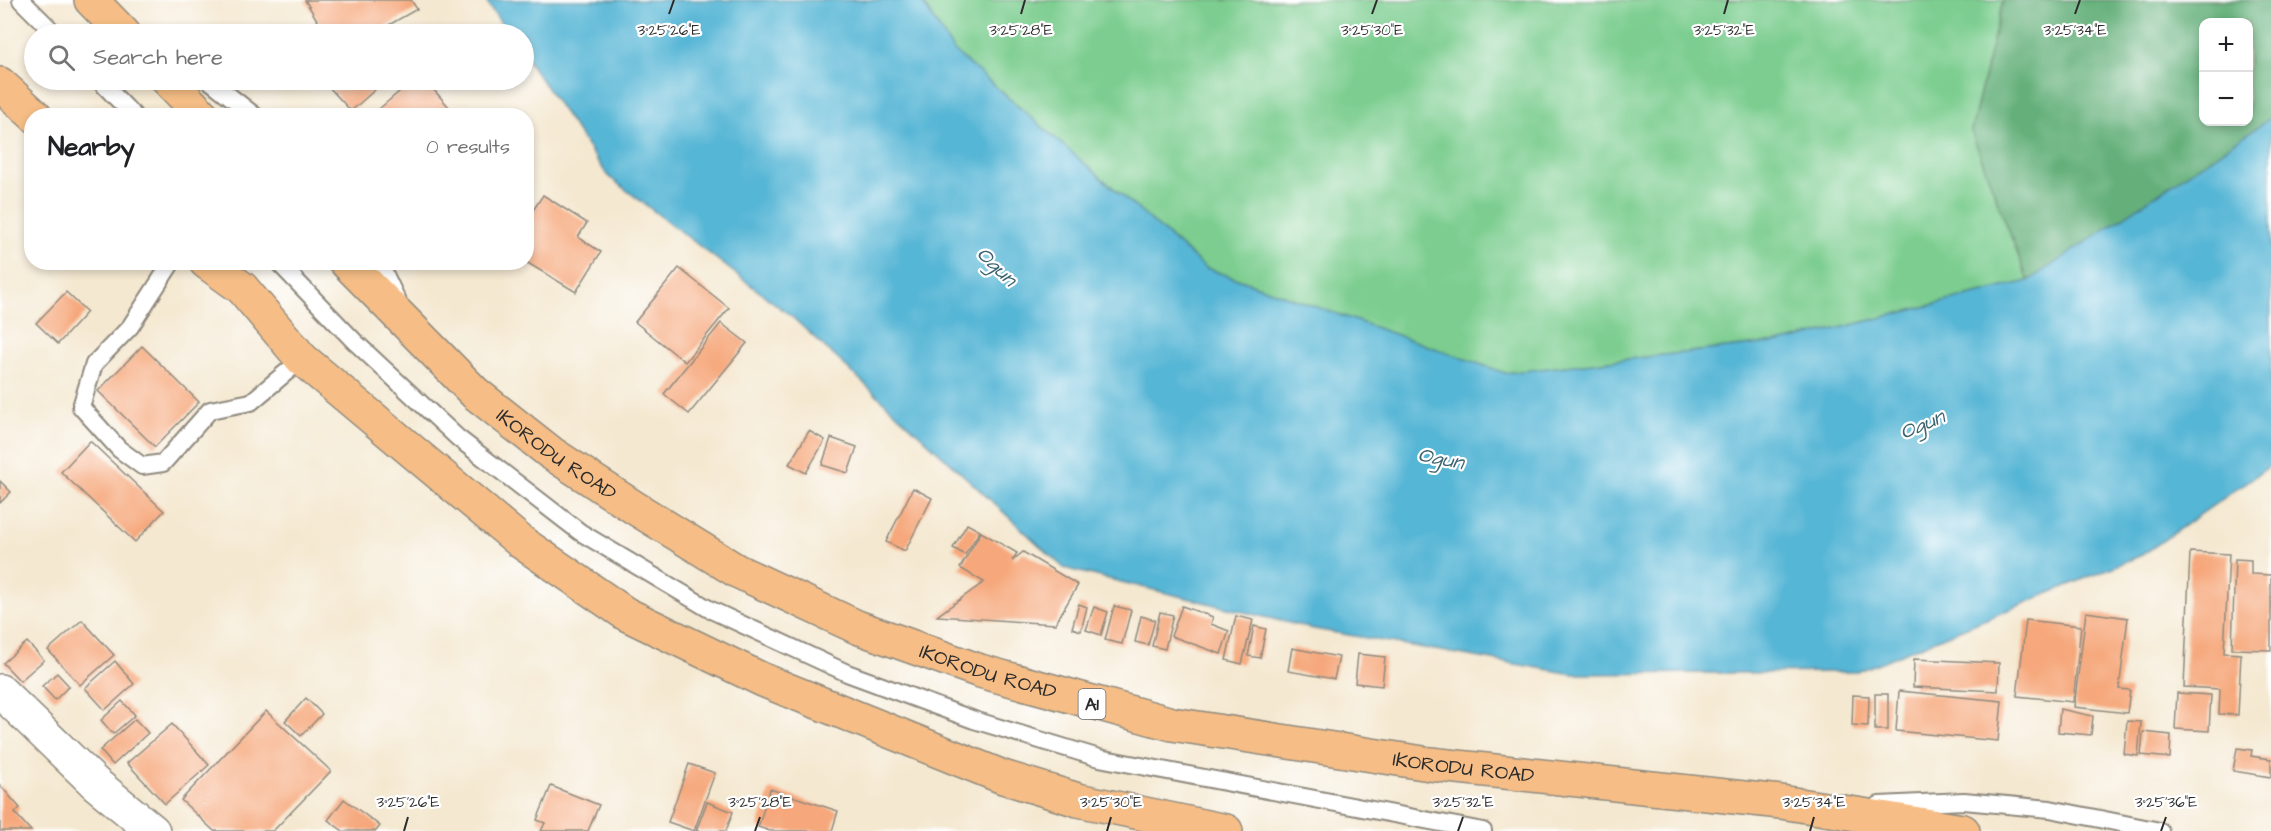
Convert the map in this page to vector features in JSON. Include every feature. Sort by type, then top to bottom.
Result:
[{"type":"highway","points":[[91,0],[114,24]]},
{"type":"highway","points":[[0,84],[26,108]]},
{"type":"highway","points":[[177,90],[194,108]]},
{"type":"highway","points":[[217,270],[242,288],[302,358],[521,542],[626,614],[763,680],[993,773],[1078,800],[1127,822],[1226,831]]},
{"type":"highway","name":"IKORODU ROAD","points":[[354,270],[475,393],[551,453],[737,571],[857,627],[980,671],[1172,724],[1430,764],[1820,808],[1963,831]]},
{"type":"street","points":[[0,691],[96,784],[153,831]]},
{"type":"lane","points":[[21,0],[45,24]]},
{"type":"lane","points":[[109,90],[126,108]]},
{"type":"lane","points":[[222,90],[245,108]]},
{"type":"lane","points":[[167,270],[130,327],[94,364],[81,407],[126,454],[142,466],[163,462],[210,410],[252,402],[302,358]]},
{"type":"lane","points":[[286,270],[355,342],[458,438],[580,532],[709,609],[847,673],[974,720],[1099,758],[1483,831]]},
{"type":"lane","points":[[383,270],[412,330]]},
{"type":"lane","points":[[1820,808],[1964,801],[2050,809],[2160,831]]},
{"type":"green space","points":[[921,0],[2003,0],[1971,131],[2028,281],[1788,341],[1505,373],[1206,268],[953,50]]},
{"type":"green space","points":[[2003,0],[2271,0],[2271,118],[2028,281],[1971,131]]},
{"type":"water","name":"Ogun","points":[[485,0],[921,0],[953,50],[1206,268],[1505,373],[1788,341],[2028,281],[2271,118],[2271,465],[2142,555],[1857,672],[1573,674],[1314,629],[1064,568],[791,316],[608,176],[534,69],[534,24],[502,24]]},
{"type":"building","points":[[305,0],[411,0],[417,9],[391,24],[319,24]]},
{"type":"building","points":[[332,90],[375,90],[354,108],[348,108]]},
{"type":"building","points":[[401,90],[434,90],[450,108],[380,108]]},
{"type":"building","points":[[543,195],[587,223],[578,237],[601,252],[576,292],[534,267],[534,209]]},
{"type":"building","points":[[679,268],[729,308],[685,362],[635,322]]},
{"type":"building","points":[[66,292],[87,312],[58,344],[36,323]]},
{"type":"building","points":[[721,323],[747,343],[689,414],[664,394]]},
{"type":"building","points":[[142,346],[199,402],[155,447],[98,391]]},
{"type":"building","points":[[809,431],[825,440],[806,473],[789,464]]},
{"type":"building","points":[[831,438],[857,447],[848,473],[822,465]]},
{"type":"building","points":[[90,441],[164,511],[135,542],[61,472]]},
{"type":"building","points":[[0,481],[11,492],[0,503]]},
{"type":"building","points":[[913,488],[932,498],[905,551],[886,542]]},
{"type":"building","points":[[967,524],[980,531],[965,555],[953,548]]},
{"type":"building","points":[[981,532],[1017,553],[1012,561],[1023,552],[1078,585],[1055,624],[937,616],[984,582],[960,568]]},
{"type":"building","points":[[2190,552],[2229,554],[2224,653],[2241,654],[2238,715],[2219,714],[2220,689],[2184,687]]},
{"type":"building","points":[[2235,559],[2251,560],[2251,574],[2271,575],[2271,650],[2232,649]]},
{"type":"building","points":[[1079,604],[1087,607],[1081,631],[1072,628]]},
{"type":"building","points":[[1114,606],[1131,610],[1122,644],[1105,640]]},
{"type":"building","points":[[1182,606],[1213,617],[1211,624],[1229,631],[1221,654],[1171,636]]},
{"type":"building","points":[[1094,607],[1108,612],[1101,635],[1086,630]]},
{"type":"building","points":[[1160,612],[1173,615],[1165,649],[1152,646]]},
{"type":"building","points":[[2086,612],[2128,618],[2119,689],[2130,690],[2127,713],[2074,707]]},
{"type":"building","points":[[1141,616],[1155,620],[1148,645],[1135,642]]},
{"type":"building","points":[[1236,616],[1253,620],[1242,664],[1226,660]]},
{"type":"building","points":[[82,620],[114,655],[80,685],[48,650]]},
{"type":"building","points":[[2026,620],[2081,626],[2073,702],[2017,696]]},
{"type":"building","points":[[1254,626],[1266,629],[1260,658],[1248,656]]},
{"type":"building","points":[[27,642],[44,660],[20,681],[3,663]]},
{"type":"building","points":[[1292,648],[1339,657],[1334,679],[1288,671]]},
{"type":"building","points":[[1358,654],[1385,657],[1382,686],[1355,683]]},
{"type":"building","points":[[1914,659],[1999,663],[1998,691],[1913,687]]},
{"type":"building","points":[[115,661],[134,684],[105,710],[85,688]]},
{"type":"building","points":[[57,673],[69,686],[55,700],[42,686]]},
{"type":"building","points":[[1899,691],[2002,701],[1998,741],[1896,731]]},
{"type":"building","points":[[2177,693],[2211,695],[2209,731],[2175,729]]},
{"type":"building","points":[[1875,694],[1888,694],[1888,730],[1875,730]]},
{"type":"building","points":[[1853,695],[1869,696],[1868,726],[1852,725]]},
{"type":"building","points":[[306,698],[322,714],[301,736],[285,721]]},
{"type":"building","points":[[122,701],[135,715],[113,734],[101,720]]},
{"type":"building","points":[[2060,709],[2093,716],[2091,735],[2058,732]]},
{"type":"building","points":[[266,711],[331,771],[273,831],[214,831],[181,800]]},
{"type":"building","points":[[135,719],[148,733],[113,765],[100,750]]},
{"type":"building","points":[[2127,721],[2141,722],[2138,756],[2124,754]]},
{"type":"building","points":[[172,724],[209,765],[165,804],[127,763]]},
{"type":"building","points":[[2143,732],[2171,735],[2170,758],[2141,755]]},
{"type":"building","points":[[2237,748],[2252,750],[2251,756],[2271,759],[2271,777],[2233,771]]},
{"type":"building","points":[[689,764],[715,773],[694,831],[668,822]]},
{"type":"building","points":[[0,785],[20,808],[15,813],[31,831],[0,831]]},
{"type":"building","points":[[551,786],[599,805],[588,831],[541,831],[545,823],[537,820]]},
{"type":"building","points":[[770,789],[838,811],[832,831],[770,831],[758,827]]},
{"type":"building","points":[[344,799],[380,826],[376,831],[343,831],[328,820]]},
{"type":"building","points":[[707,802],[733,812],[726,831],[696,831]]}]
